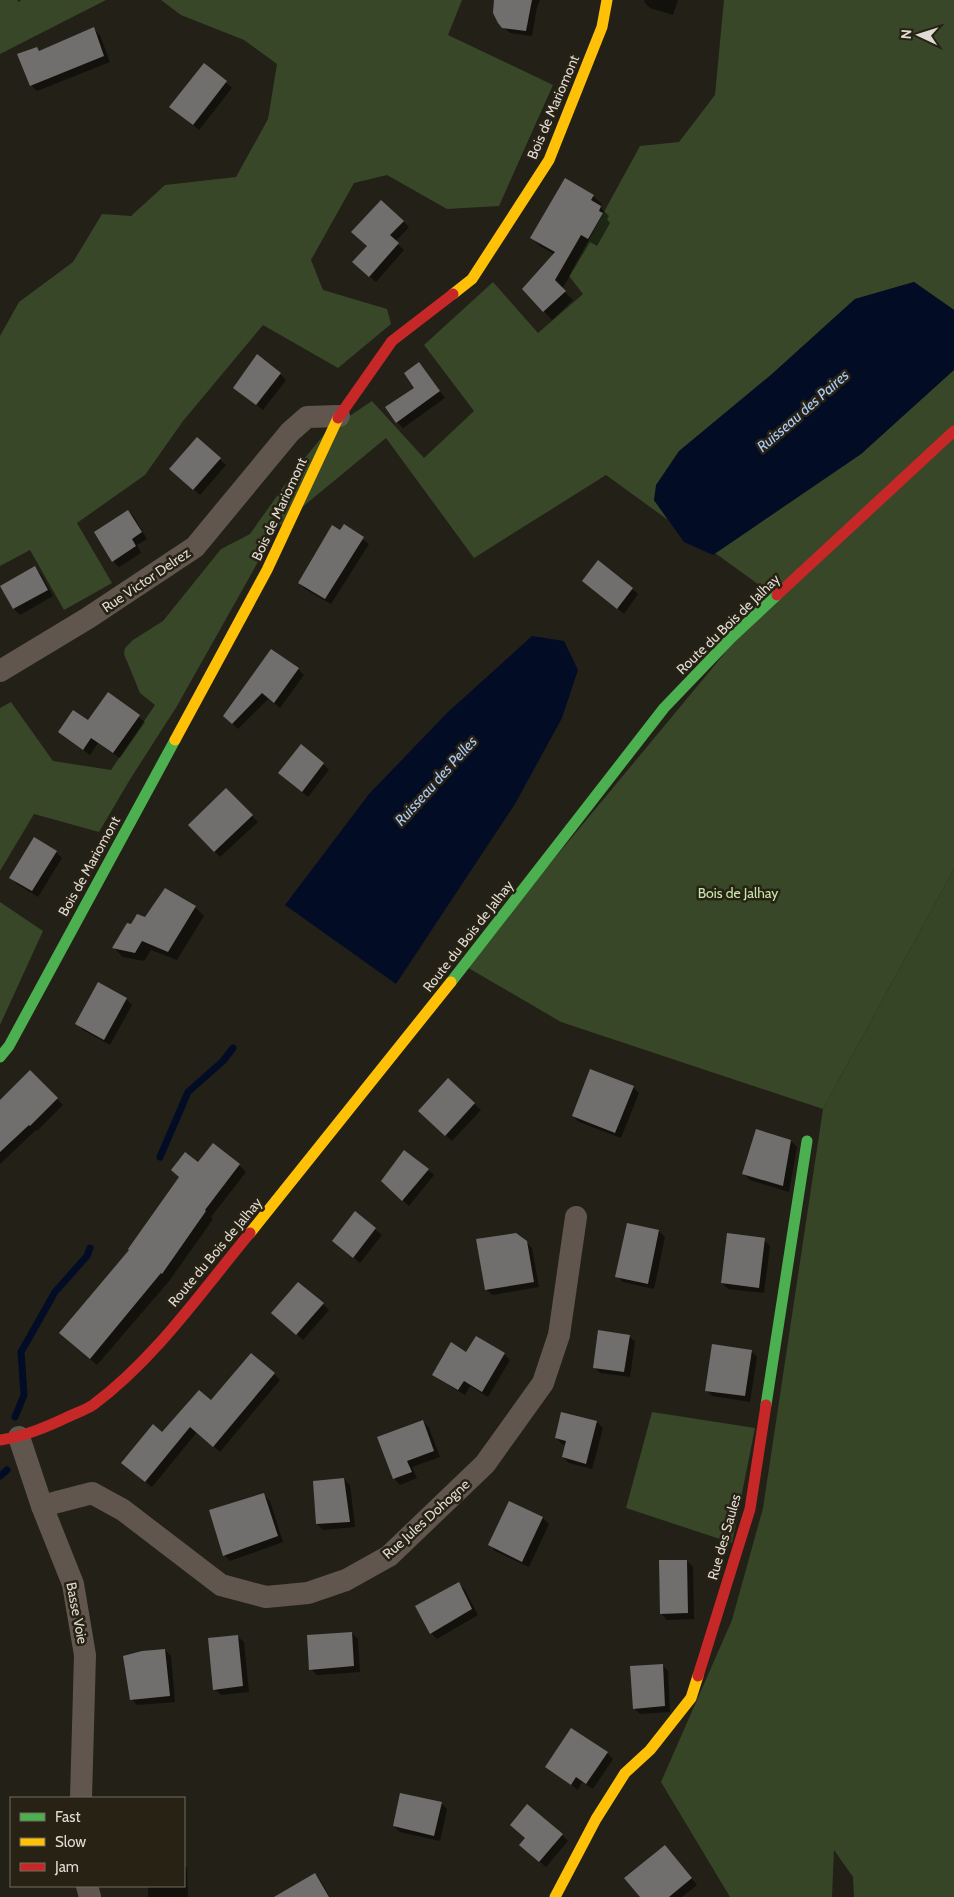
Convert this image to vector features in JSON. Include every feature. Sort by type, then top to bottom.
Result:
[{"type":"street","name":"Bois de Mariomont","points":[[0,1057],[14,1037],[267,570],[339,416],[392,341],[472,280],[549,160],[602,27],[608,0]]},
{"type":"street","name":"Rue Victor Delrez","points":[[0,671],[88,618],[195,547],[290,432],[307,417],[339,416]]},
{"type":"street","name":"Route du Bois de Jalhay","points":[[10,1438],[55,1423],[91,1406],[125,1378],[160,1342],[432,1008],[664,708],[732,637],[954,432]]},
{"type":"street","name":"Rue des Saules","points":[[555,1897],[596,1819],[625,1773],[650,1750],[691,1698],[750,1509],[807,1141]]},
{"type":"street","name":"Rue Jules Dohogne","points":[[42,1506],[92,1493],[123,1510],[221,1585],[266,1597],[308,1594],[346,1580],[389,1556],[485,1464],[542,1383],[559,1335],[576,1217]]},
{"type":"street","name":"Basse Voie","points":[[10,1438],[42,1506],[73,1584],[85,1655],[81,1797]]},
{"type":"green space","points":[[0,0],[17,0],[19,2],[21,0],[106,0],[0,54]]},
{"type":"green space","points":[[161,0],[462,0],[448,35],[553,85],[499,206],[447,209],[387,175],[354,183],[311,260],[323,290],[387,309],[391,324],[338,368],[263,325],[183,421],[145,475],[77,523],[112,583],[64,610],[30,550],[0,566],[0,336],[19,302],[73,262],[102,214],[131,216],[165,185],[236,177],[268,119],[277,64],[244,40],[181,15]]},
{"type":"green space","points":[[724,0],[954,0],[954,310],[914,282],[855,299],[772,374],[654,500],[668,520],[606,475],[474,558],[386,438],[277,528],[177,706],[99,832],[34,814],[0,871],[0,708],[11,702],[53,761],[111,770],[155,705],[140,693],[124,654],[125,648],[133,640],[163,621],[221,549],[250,534],[299,465],[327,431],[372,401],[424,458],[474,411],[424,345],[493,282],[538,333],[583,294],[569,276],[640,146],[679,142],[715,95]]},
{"type":"green space","name":"Bois de Jalhay","points":[[954,369],[954,869],[823,1109],[561,1022],[465,966],[773,595],[715,553],[861,454]]},
{"type":"green space","points":[[954,869],[954,1897],[854,1897],[853,1877],[834,1850],[832,1897],[730,1897],[661,1782],[732,1620],[763,1508],[823,1109]]},
{"type":"green space","points":[[0,902],[43,931],[0,1025]]},
{"type":"green space","points":[[652,1412],[755,1428],[732,1543],[626,1508]]},
{"type":"water","name":"Ruisseau des Paires","points":[[914,282],[954,310],[954,370],[861,454],[713,555],[684,542],[654,500],[656,485],[679,451],[772,374],[855,299]]},
{"type":"water","points":[[532,636],[564,641],[578,670],[562,718],[515,804],[396,984],[285,905],[369,794],[448,712]]},
{"type":"building","points":[[494,0],[532,0],[526,31],[502,28],[493,13]]},
{"type":"building","points":[[94,27],[104,56],[30,86],[17,54],[37,47],[39,51]]},
{"type":"building","points":[[204,63],[227,81],[193,125],[169,107]]},
{"type":"building","points":[[565,178],[594,195],[591,200],[601,206],[599,211],[603,213],[588,239],[581,235],[555,280],[566,291],[543,312],[522,289],[555,252],[530,238]]},
{"type":"building","points":[[381,200],[404,221],[390,235],[399,243],[369,277],[352,262],[367,246],[351,232]]},
{"type":"building","points":[[257,354],[281,373],[256,405],[233,388]]},
{"type":"building","points":[[419,362],[440,391],[396,423],[385,407],[414,388],[404,373]]},
{"type":"building","points":[[197,437],[221,458],[193,490],[169,469]]},
{"type":"building","points":[[128,510],[142,532],[132,539],[136,546],[112,562],[94,532]]},
{"type":"building","points":[[344,524],[364,537],[325,599],[298,583],[332,525],[340,530]]},
{"type":"building","points":[[598,560],[633,588],[617,609],[582,581]]},
{"type":"building","points":[[35,566],[48,590],[13,609],[0,586]]},
{"type":"building","points":[[271,649],[299,668],[274,703],[262,693],[232,724],[223,716]]},
{"type":"building","points":[[108,692],[140,715],[113,753],[91,738],[83,750],[58,732],[73,710],[88,720]]},
{"type":"building","points":[[301,744],[324,763],[302,792],[278,773]]},
{"type":"building","points":[[226,788],[253,815],[214,852],[188,825]]},
{"type":"building","points":[[34,837],[57,851],[32,891],[9,878]]},
{"type":"building","points":[[165,888],[196,906],[168,952],[142,941],[135,953],[112,948],[127,923],[131,924],[137,914],[145,917]]},
{"type":"building","points":[[98,982],[127,998],[104,1040],[75,1024]]},
{"type":"building","points":[[590,1069],[634,1086],[615,1133],[572,1116]]},
{"type":"building","points":[[30,1070],[58,1098],[0,1152],[0,1100]]},
{"type":"building","points":[[448,1078],[475,1103],[445,1136],[418,1111]]},
{"type":"building","points":[[756,1129],[791,1140],[783,1186],[742,1174]]},
{"type":"building","points":[[213,1143],[240,1164],[205,1210],[162,1274],[90,1359],[59,1333],[129,1250],[179,1177],[171,1170],[185,1152],[198,1162]]},
{"type":"building","points":[[404,1150],[429,1169],[402,1201],[381,1181]]},
{"type":"building","points":[[355,1211],[376,1228],[353,1258],[332,1241]]},
{"type":"building","points":[[627,1223],[659,1230],[648,1284],[615,1277]]},
{"type":"building","points":[[516,1233],[527,1241],[534,1282],[485,1290],[476,1239]]},
{"type":"building","points":[[727,1233],[765,1238],[759,1288],[721,1283]]},
{"type":"building","points":[[298,1282],[324,1303],[296,1335],[271,1313]]},
{"type":"building","points":[[598,1330],[630,1335],[624,1372],[593,1368]]},
{"type":"building","points":[[476,1336],[505,1353],[482,1392],[464,1381],[458,1390],[432,1375],[451,1342],[466,1352]]},
{"type":"building","points":[[712,1344],[752,1350],[745,1396],[705,1391]]},
{"type":"building","points":[[251,1353],[275,1373],[213,1447],[190,1427],[145,1482],[121,1463],[153,1424],[162,1432],[199,1390],[211,1400]]},
{"type":"building","points":[[561,1412],[597,1421],[586,1464],[562,1457],[566,1441],[555,1438]]},
{"type":"building","points":[[423,1420],[434,1451],[407,1461],[412,1472],[393,1479],[377,1437]]},
{"type":"building","points":[[344,1478],[350,1522],[316,1524],[313,1481]]},
{"type":"building","points":[[264,1493],[278,1536],[223,1556],[209,1510]]},
{"type":"building","points":[[509,1501],[543,1517],[522,1562],[488,1545]]},
{"type":"building","points":[[659,1560],[687,1560],[688,1613],[660,1614]]},
{"type":"building","points":[[459,1582],[472,1609],[430,1634],[415,1606]]},
{"type":"building","points":[[352,1632],[354,1666],[309,1670],[307,1635]]},
{"type":"building","points":[[238,1635],[243,1686],[213,1690],[208,1638]]},
{"type":"building","points":[[165,1649],[170,1696],[130,1700],[123,1656],[142,1651]]},
{"type":"building","points":[[663,1664],[665,1706],[633,1709],[630,1666]]},
{"type":"building","points":[[571,1728],[608,1752],[586,1784],[576,1777],[571,1785],[545,1767]]},
{"type":"building","points":[[400,1793],[442,1802],[434,1836],[393,1826]]},
{"type":"building","points":[[527,1804],[563,1834],[539,1862],[519,1845],[525,1838],[510,1825]]},
{"type":"building","points":[[665,1845],[692,1878],[669,1897],[640,1897],[624,1878]]},
{"type":"building","points":[[315,1873],[329,1897],[274,1897]]},
{"type":"waterway","name":"Ruisseau des Pelles","points":[[160,1157],[188,1092],[223,1061],[233,1048]]},
{"type":"waterway","name":"Ruisseau des Pelles","points":[[15,1417],[24,1395],[21,1352],[55,1292],[87,1256],[90,1248]]},
{"type":"waterway","name":"Ruisseau des Pelles","points":[[0,1476],[7,1470]]},
{"type":"traffic: fast","points":[[451,982],[664,708],[732,637],[777,595]]},
{"type":"traffic: fast","points":[[0,1057],[9,1046],[175,740]]},
{"type":"traffic: fast","points":[[766,1405],[807,1141]]},
{"type":"traffic: slow","points":[[453,294],[472,279],[549,160],[602,27],[607,0]]},
{"type":"traffic: slow","points":[[175,740],[267,570],[338,418]]},
{"type":"traffic: slow","points":[[250,1233],[451,982]]},
{"type":"traffic: slow","points":[[555,1897],[596,1819],[625,1773],[650,1750],[691,1698],[698,1676]]},
{"type":"traffic: jam","points":[[338,418],[392,341],[453,294]]},
{"type":"traffic: jam","points":[[777,595],[954,431]]},
{"type":"traffic: jam","points":[[0,1440],[19,1436],[55,1423],[93,1405],[116,1387],[157,1346],[250,1233]]},
{"type":"traffic: jam","points":[[698,1676],[750,1509],[766,1405]]}]
